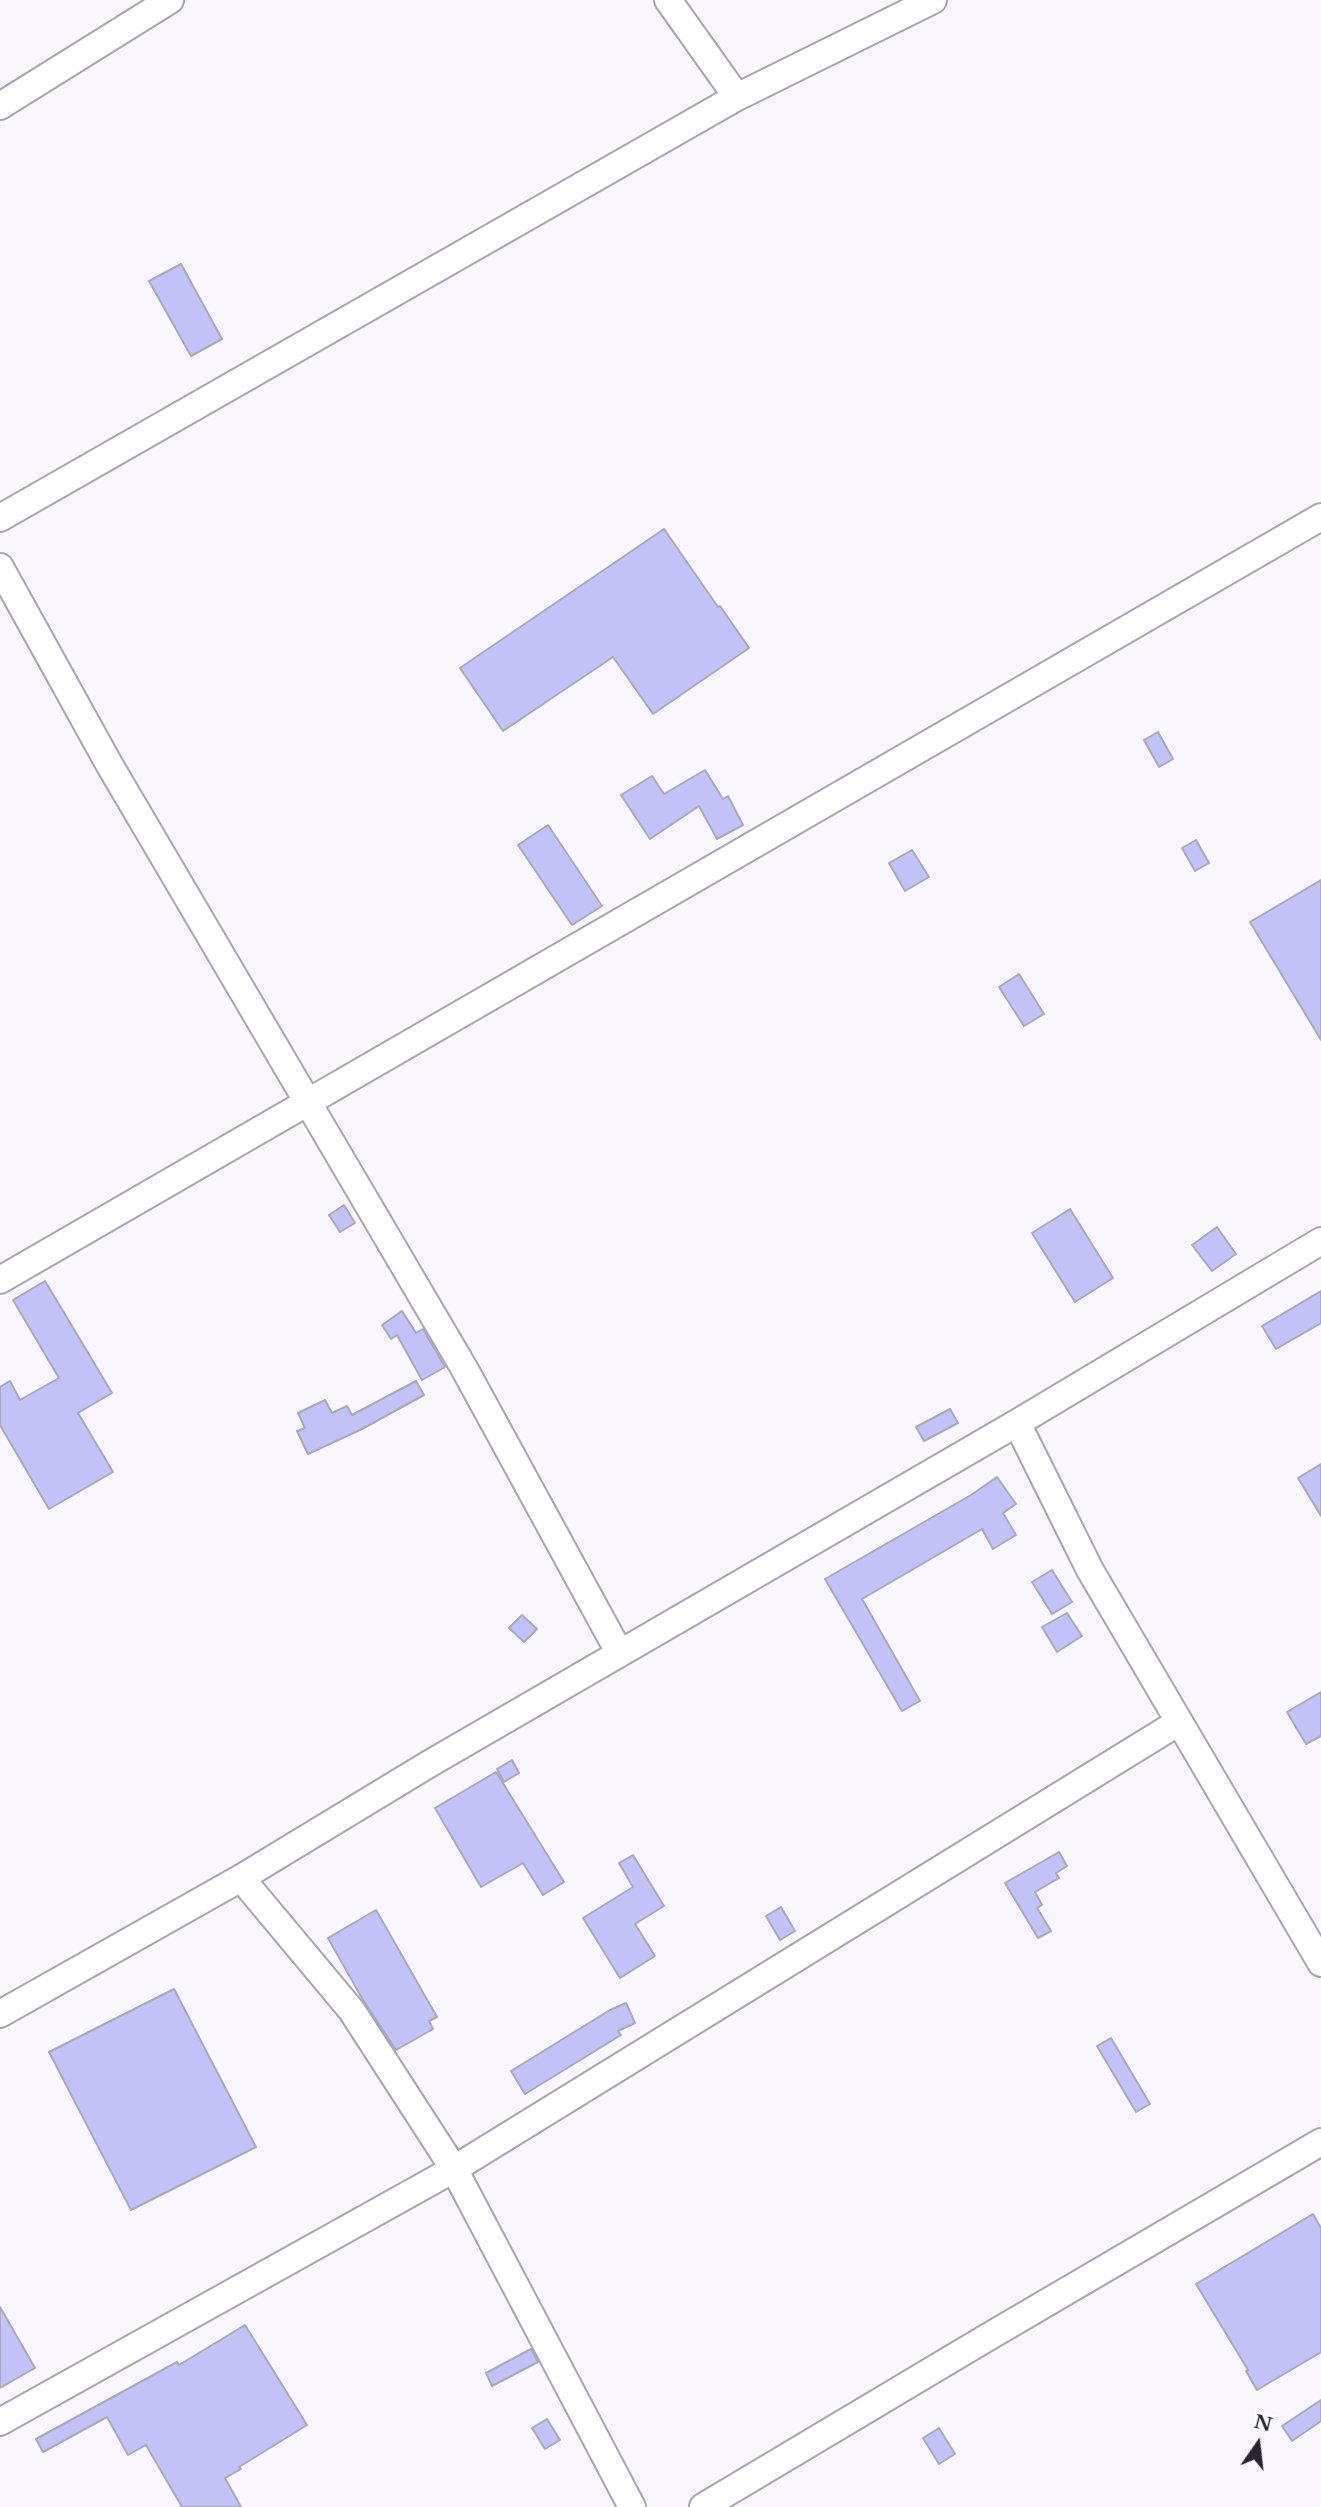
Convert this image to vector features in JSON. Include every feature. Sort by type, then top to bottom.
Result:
[{"type":"street","points":[[0,106],[170,0]]},
{"type":"street","points":[[668,0],[737,97]]},
{"type":"street","points":[[0,518],[737,97],[933,0]]},
{"type":"street","points":[[0,1280],[1321,517]]},
{"type":"street","points":[[0,566],[109,764],[464,1368],[619,1652]]},
{"type":"street","points":[[0,2014],[241,1878],[429,1764],[1017,1423],[1321,1241]]},
{"type":"street","points":[[1017,1423],[1090,1570],[1321,1963]]},
{"type":"street","points":[[0,2422],[454,2169],[1179,1722]]},
{"type":"street","points":[[241,1878],[352,2011],[454,2169],[632,2507]]},
{"type":"street","points":[[703,2507],[995,2332],[1321,2142]]},
{"type":"building","points":[[181,264],[222,339],[191,356],[149,281]]},
{"type":"building","points":[[664,529],[749,648],[653,714],[613,657],[503,731],[460,668]]},
{"type":"building","points":[[1158,732],[1173,759],[1159,767],[1144,740]]},
{"type":"building","points":[[705,770],[723,799],[728,796],[743,825],[717,839],[699,806],[650,839],[621,795],[652,776],[664,794]]},
{"type":"building","points":[[548,825],[602,906],[572,925],[518,845]]},
{"type":"building","points":[[1196,840],[1209,863],[1195,871],[1182,848]]},
{"type":"building","points":[[912,850],[929,877],[905,891],[889,863]]},
{"type":"building","points":[[1321,880],[1321,1040],[1250,922]]},
{"type":"building","points":[[1019,974],[1044,1014],[1024,1026],[999,987]]},
{"type":"building","points":[[344,1205],[355,1223],[340,1232],[329,1215]]},
{"type":"building","points":[[1070,1209],[1113,1278],[1075,1302],[1032,1233]]},
{"type":"building","points":[[1217,1227],[1236,1254],[1212,1271],[1192,1245]]},
{"type":"building","points":[[45,1281],[112,1393],[78,1413],[113,1472],[49,1509],[0,1425],[0,1387],[10,1381],[20,1400],[59,1378],[13,1300]]},
{"type":"building","points":[[1321,1291],[1321,1323],[1276,1349],[1262,1326]]},
{"type":"building","points":[[402,1311],[416,1333],[423,1329],[445,1367],[422,1380],[397,1335],[391,1339],[382,1325]]},
{"type":"building","points":[[416,1381],[424,1395],[362,1429],[308,1454],[297,1431],[305,1428],[298,1413],[325,1400],[332,1413],[347,1406],[352,1415]]},
{"type":"building","points":[[950,1409],[958,1423],[924,1441],[916,1427]]},
{"type":"building","points":[[1321,1464],[1321,1516],[1298,1478]]},
{"type":"building","points":[[997,1477],[1016,1504],[1003,1513],[1016,1535],[993,1549],[982,1529],[862,1599],[920,1701],[902,1711],[825,1579],[971,1495]]},
{"type":"building","points":[[1052,1570],[1072,1602],[1052,1614],[1032,1582]]},
{"type":"building","points":[[1067,1613],[1082,1636],[1057,1652],[1042,1627]]},
{"type":"building","points":[[522,1615],[537,1629],[524,1642],[509,1628]]},
{"type":"building","points":[[1321,1692],[1321,1736],[1306,1744],[1287,1712]]},
{"type":"building","points":[[512,1760],[519,1773],[504,1782],[497,1769]]},
{"type":"building","points":[[496,1772],[564,1882],[543,1895],[523,1863],[481,1887],[435,1808]]},
{"type":"building","points":[[1059,1852],[1067,1866],[1056,1873],[1059,1878],[1035,1892],[1042,1905],[1037,1908],[1051,1931],[1038,1938],[1005,1883]]},
{"type":"building","points":[[633,1855],[664,1906],[635,1924],[655,1956],[620,1978],[583,1918],[633,1887],[619,1863]]},
{"type":"building","points":[[781,1907],[795,1931],[780,1940],[766,1916]]},
{"type":"building","points":[[376,1910],[437,2017],[429,2021],[433,2029],[396,2050],[363,2000],[328,1938]]},
{"type":"building","points":[[174,1989],[256,2147],[131,2210],[49,2052]]},
{"type":"building","points":[[626,2003],[635,2023],[618,2031],[621,2035],[525,2094],[511,2071],[610,2010]]},
{"type":"building","points":[[1111,2038],[1150,2104],[1136,2112],[1097,2046]]},
{"type":"building","points":[[1313,2214],[1321,2228],[1321,2352],[1257,2390],[1246,2371],[1248,2370],[1196,2284]]},
{"type":"building","points":[[0,2307],[35,2368],[0,2388]]},
{"type":"building","points":[[245,2325],[307,2425],[225,2478],[241,2507],[182,2507],[146,2445],[128,2455],[107,2417],[43,2452],[36,2439],[177,2362],[179,2365]]},
{"type":"building","points":[[531,2349],[538,2362],[492,2386],[486,2373]]},
{"type":"building","points":[[1321,2400],[1321,2421],[1292,2441],[1282,2426]]},
{"type":"building","points":[[547,2419],[560,2440],[545,2449],[532,2428]]},
{"type":"building","points":[[939,2428],[955,2454],[939,2464],[923,2438]]}]
